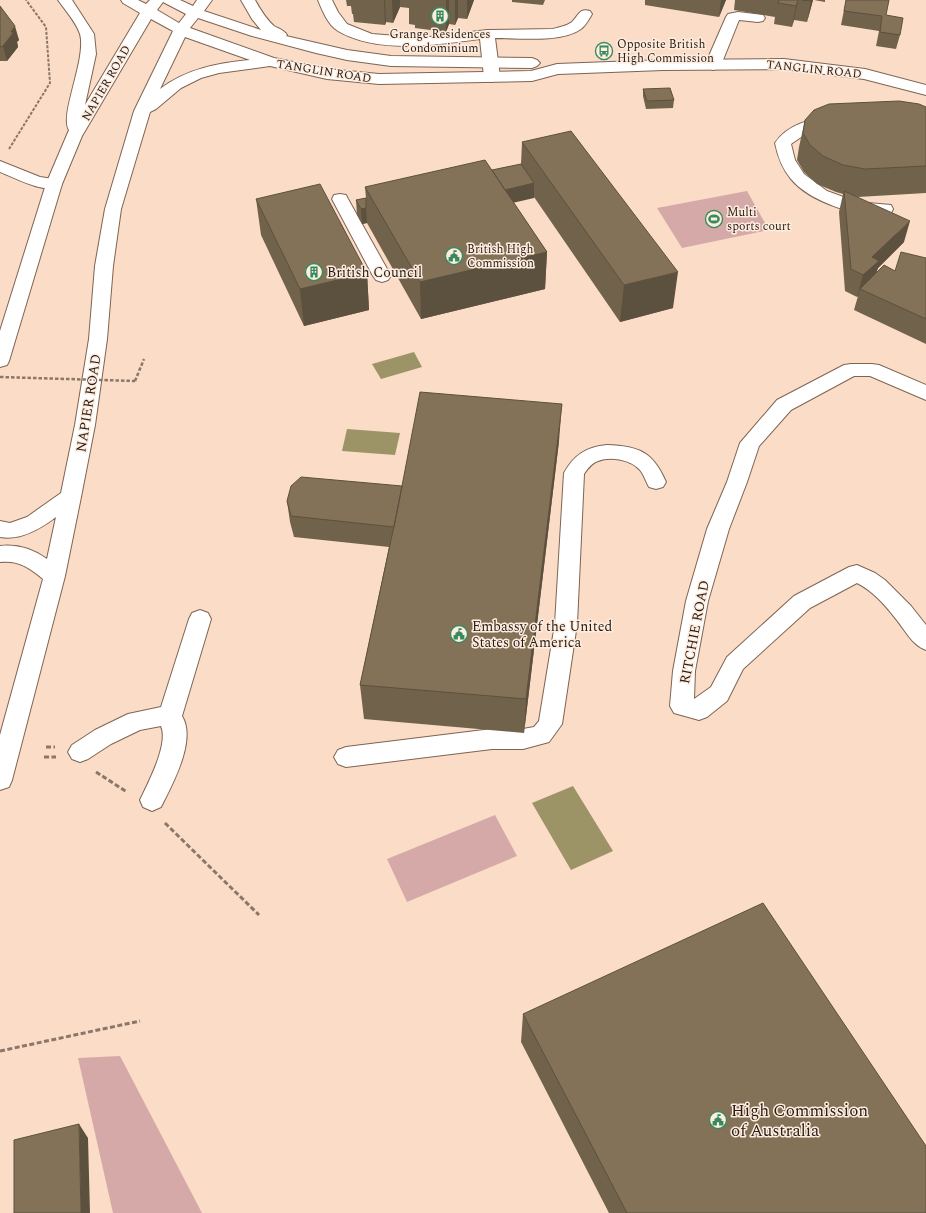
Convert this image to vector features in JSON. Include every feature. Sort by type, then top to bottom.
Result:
[{"type":"main road","points":[[65,0],[87,34],[89,54],[78,103],[74,136]]},
{"type":"main road","name":"TANGLIN ROAD","points":[[169,0],[196,13],[257,33],[316,49],[347,55],[391,60],[529,62],[557,69]]},
{"type":"main road","name":"NAPIER ROAD","points":[[0,780],[54,576],[72,496],[85,425],[98,339],[104,266],[113,209],[142,111],[181,30],[205,0]]},
{"type":"main road","points":[[248,0],[255,14],[275,34],[316,49]]},
{"type":"main road","points":[[325,0],[331,14],[342,27],[370,38],[422,42],[487,34],[553,33],[568,30],[577,25],[585,14]]},
{"type":"main road","name":"TANGLIN ROAD","points":[[126,1],[152,6],[181,30],[270,62],[328,74],[379,79],[492,77],[532,76],[557,69],[714,64],[784,64],[865,74],[926,90]]},
{"type":"main road","name":"NAPIER ROAD","points":[[0,361],[3,339],[54,184],[74,136],[152,6]]},
{"type":"main road","points":[[714,64],[733,18],[738,16],[758,18]]},
{"type":"main road","points":[[487,34],[492,77]]},
{"type":"main road","points":[[142,111],[177,84],[202,73],[230,67],[270,62]]},
{"type":"main road","points":[[847,121],[811,124],[796,132],[783,143],[787,160],[798,177],[821,195],[855,207],[885,209]]},
{"type":"main road","points":[[0,166],[36,181],[54,184]]},
{"type":"main road","points":[[340,199],[382,276]]},
{"type":"main road","name":"RITCHIE ROAD","points":[[926,393],[872,370],[850,370],[784,405],[750,443],[737,482],[718,529],[697,601],[684,671],[682,706],[699,710],[720,694],[735,663],[802,602],[857,573],[871,579],[895,601],[926,641]]},
{"type":"main road","points":[[346,757],[492,739],[524,739],[541,735],[550,724],[566,624],[574,473],[581,462],[592,455],[612,451],[635,456],[651,469],[656,482]]},
{"type":"main road","points":[[0,529],[11,531],[34,522],[72,496]]},
{"type":"main road","points":[[0,554],[10,552],[36,561],[54,576]]},
{"type":"main road","points":[[169,719],[200,619]]},
{"type":"main road","points":[[80,752],[103,737],[136,721],[165,716],[174,723],[175,738],[170,762],[152,800]]},
{"type":"path","points":[[8,149],[50,83],[46,27],[26,0]]},
{"type":"path","points":[[0,377],[135,381],[144,359]]},
{"type":"path","points":[[0,1051],[140,1021]]},
{"type":"shaded area","name":"Multi sports court","points":[[747,191],[769,230],[682,248],[657,208]]},
{"type":"shaded area","points":[[414,352],[422,367],[381,379],[372,364]]},
{"type":"shaded area","points":[[347,429],[400,433],[395,455],[342,451]]},
{"type":"shaded area","points":[[573,786],[613,851],[571,870],[532,803]]},
{"type":"shaded area","points":[[495,815],[517,856],[407,902],[387,859]]},
{"type":"shaded area","points":[[120,1056],[202,1213],[113,1213],[78,1058]]},
{"type":"building","points":[[779,0],[798,0],[796,6],[778,3]]},
{"type":"building","points":[[846,0],[889,0],[886,15],[903,18],[900,35],[880,32],[882,16],[844,11]]},
{"type":"building","points":[[0,6],[15,26],[11,32],[14,32],[3,46],[0,47]]},
{"type":"building","points":[[670,88],[674,100],[647,101],[643,89]]},
{"type":"building","points":[[899,101],[919,104],[926,107],[926,166],[865,169],[843,165],[823,156],[810,145],[803,133],[805,120],[814,110],[829,104]]},
{"type":"building","points":[[571,131],[678,272],[624,285],[522,142]]},
{"type":"building","points":[[485,160],[547,252],[420,282],[365,187]]},
{"type":"building","points":[[521,164],[534,183],[505,190],[492,170]]},
{"type":"building","points":[[320,184],[367,273],[300,289],[256,199]]},
{"type":"building","points":[[844,191],[910,221],[872,257],[879,261],[863,275],[851,269]]},
{"type":"building","points":[[366,198],[366,208],[361,209],[356,200]]},
{"type":"building","points":[[901,252],[926,258],[926,319],[860,289],[884,265],[895,271]]},
{"type":"building","name":"Embassy of the United States of America","points":[[420,392],[562,404],[526,699],[360,685],[397,512]]},
{"type":"building","points":[[301,477],[402,486],[394,527],[291,516],[287,501],[291,486]]},
{"type":"building","name":"High Commission of Australia","points":[[763,903],[926,1146],[926,1213],[627,1213],[523,1014]]},
{"type":"building","points":[[79,1124],[81,1213],[14,1213],[14,1140]]},
{"type":"place","name":"Grange Residences Condominium","points":[[440,16]]},
{"type":"place","name":"Opposite British High Commission","points":[[604,51]]},
{"type":"place","name":"Multi sports court","points":[[714,219]]},
{"type":"place","name":"British High Commission","points":[[454,256]]},
{"type":"place","name":"British Council","points":[[314,272]]},
{"type":"place","name":"Embassy of the United States of America","points":[[459,634]]},
{"type":"place","name":"High Commission of Australia","points":[[718,1120]]}]
